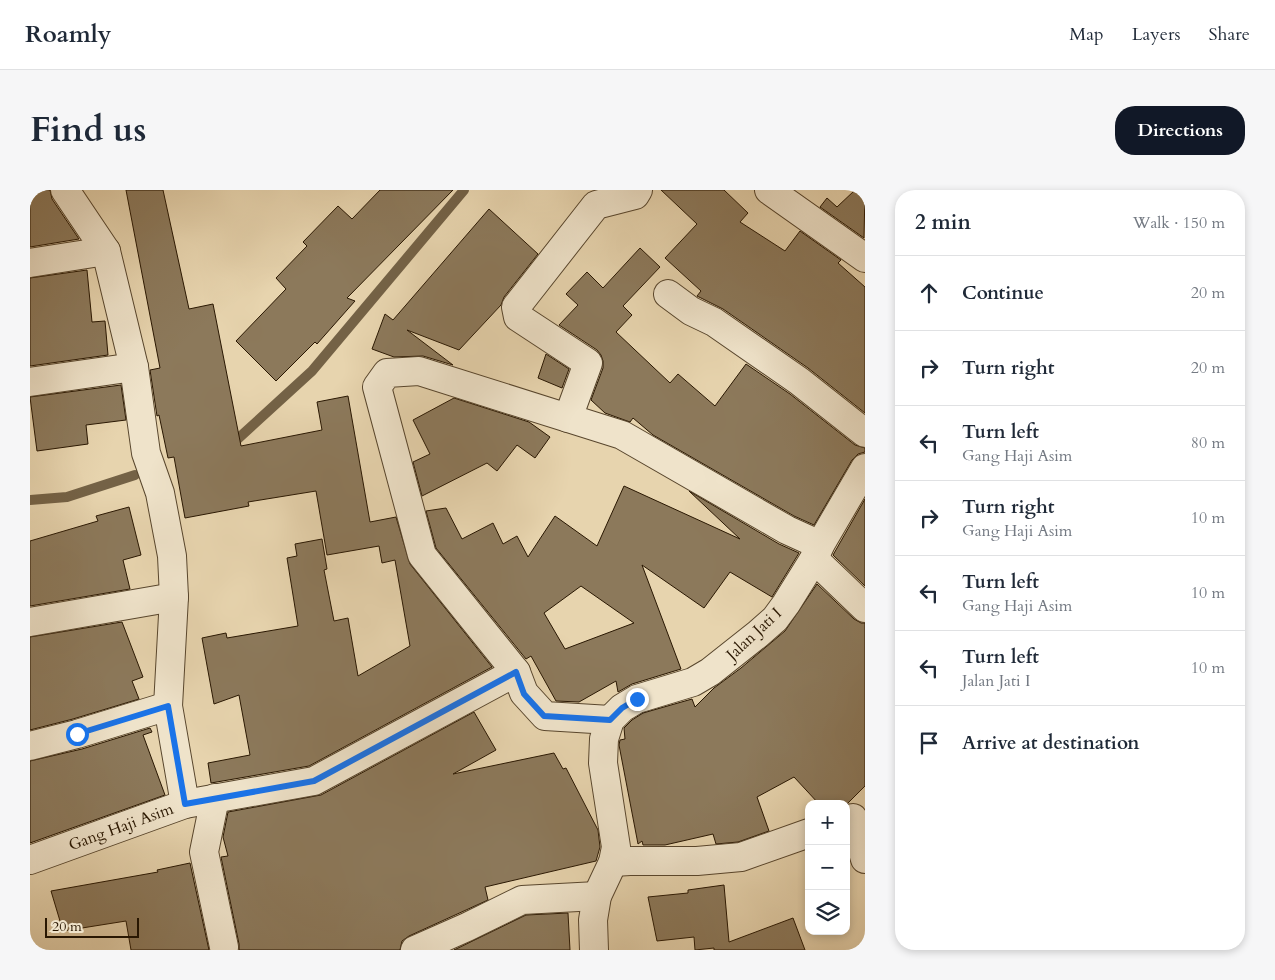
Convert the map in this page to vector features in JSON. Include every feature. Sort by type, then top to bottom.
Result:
[{"type":"street","points":[[65,190],[106,251],[134,367],[146,453],[160,493],[172,556],[174,597],[168,706],[185,804]]},
{"type":"street","points":[[568,418],[588,363],[518,318],[516,307],[596,205],[635,195],[638,190]]},
{"type":"street","points":[[769,190],[865,258]]},
{"type":"street","points":[[30,263],[106,251]]},
{"type":"street","points":[[668,294],[691,311],[714,322],[799,381],[865,434]]},
{"type":"street","points":[[30,382],[134,367]]},
{"type":"street","points":[[594,950],[593,920],[597,896],[614,862],[616,847],[603,763],[604,739],[610,720],[544,716],[524,694],[516,672],[422,555],[377,387],[387,373],[419,371],[622,435],[787,530],[817,552],[865,608]]},
{"type":"street","name":"Jalan Jati I","points":[[610,720],[622,708],[637,699],[693,682],[710,672],[758,634],[786,604],[865,468]]},
{"type":"street","points":[[30,622],[174,597]]},
{"type":"street","name":"Gang Haji Asim","points":[[30,860],[185,804],[314,781],[516,672]]},
{"type":"street","points":[[30,746],[77,734],[168,706]]},
{"type":"street","points":[[215,798],[204,852],[224,947]]},
{"type":"street","points":[[855,817],[865,859]]},
{"type":"street","points":[[614,862],[697,861],[741,857],[805,834]]},
{"type":"street","points":[[415,950],[522,900],[597,896]]},
{"type":"building","points":[[30,190],[50,190],[52,199],[79,239],[30,247]]},
{"type":"building","points":[[126,190],[163,190],[189,309],[213,304],[241,446],[322,430],[317,402],[348,396],[370,522],[396,517],[410,564],[492,667],[309,766],[211,783],[208,763],[250,755],[239,695],[214,704],[202,638],[226,633],[227,638],[298,626],[287,558],[297,556],[295,544],[322,539],[327,569],[324,570],[334,621],[348,618],[358,676],[410,646],[395,560],[382,563],[379,546],[327,555],[316,491],[248,502],[249,506],[185,518],[174,457],[168,458],[159,415],[157,416],[150,370],[160,368]]},
{"type":"building","points":[[380,190],[453,190],[347,298],[355,301],[317,344],[315,342],[276,381],[236,341],[286,289],[276,278],[307,246],[303,242],[338,206],[352,219]]},
{"type":"building","points":[[661,190],[724,190],[748,213],[740,222],[785,251],[800,231],[841,260],[838,263],[865,287],[865,413],[808,368],[723,309],[697,296],[701,291],[665,258],[697,224]]},
{"type":"building","points":[[855,190],[865,190],[864,238],[820,207],[827,198],[837,207]]},
{"type":"building","points":[[489,209],[538,254],[504,297],[501,305],[459,350],[407,330],[453,365],[423,356],[394,357],[372,349],[385,314],[393,320]]},
{"type":"building","points":[[640,248],[660,267],[623,306],[632,315],[616,332],[670,383],[678,374],[715,406],[746,364],[790,394],[855,445],[865,448],[865,452],[858,454],[852,460],[814,525],[794,516],[653,435],[633,418],[630,422],[605,413],[591,400],[603,368],[603,361],[597,350],[559,325],[578,305],[566,294],[587,272],[603,288]]},
{"type":"building","points":[[87,270],[92,322],[105,321],[108,355],[30,366],[30,278]]},
{"type":"building","points":[[546,354],[569,369],[562,388],[538,378]]},
{"type":"building","points":[[121,385],[126,420],[86,425],[88,444],[37,451],[30,397]]},
{"type":"building","points":[[454,398],[529,422],[550,437],[535,458],[517,445],[497,471],[487,463],[422,496],[413,462],[430,454],[413,420]]},
{"type":"building","points":[[624,486],[740,539],[689,491],[779,544],[799,553],[772,597],[730,572],[704,608],[642,565],[681,669],[632,684],[618,692],[616,681],[579,702],[556,701],[531,656],[526,659],[436,548],[426,511],[446,508],[462,539],[493,523],[503,544],[517,536],[528,557],[555,516],[597,546]],"holes":[[[581,586],[634,623],[565,649],[544,613]]]},
{"type":"building","points":[[865,499],[865,586],[833,555]]},
{"type":"building","points":[[129,507],[141,555],[123,560],[130,589],[30,606],[30,541],[98,521],[96,516]]},
{"type":"building","points":[[817,584],[854,619],[865,623],[865,786],[850,801],[815,800],[794,777],[757,797],[769,831],[738,842],[716,844],[713,834],[665,845],[643,845],[642,841],[638,844],[619,745],[620,740],[625,739],[624,728],[643,713],[692,699],[695,707],[714,688],[785,631]]},
{"type":"building","points":[[122,622],[143,677],[132,681],[139,699],[30,730],[30,637]]},
{"type":"building","points":[[474,712],[496,750],[453,774],[554,753],[563,769],[566,768],[598,830],[600,847],[596,861],[485,887],[488,900],[409,936],[402,941],[400,950],[239,950],[221,857],[228,856],[223,837],[228,812],[321,795]]},
{"type":"building","points":[[150,728],[152,732],[143,735],[165,795],[30,843],[30,761],[82,749]]},
{"type":"building","points":[[190,863],[209,950],[131,950],[126,921],[63,931],[51,891],[158,872],[157,870]]},
{"type":"building","points":[[724,885],[729,942],[793,918],[805,950],[714,950],[714,948],[695,950],[694,937],[657,941],[648,897],[688,893],[688,890]]},
{"type":"building","points":[[568,913],[570,950],[454,950],[526,915]]},
{"type":"waterway","points":[[231,445],[312,371],[464,190]]},
{"type":"waterway","points":[[30,500],[67,497],[135,475]]},
{"type":"route","points":[[77,734],[168,706],[185,804],[314,781],[516,672],[524,694],[544,716],[610,720],[622,708],[637,699]]}]
